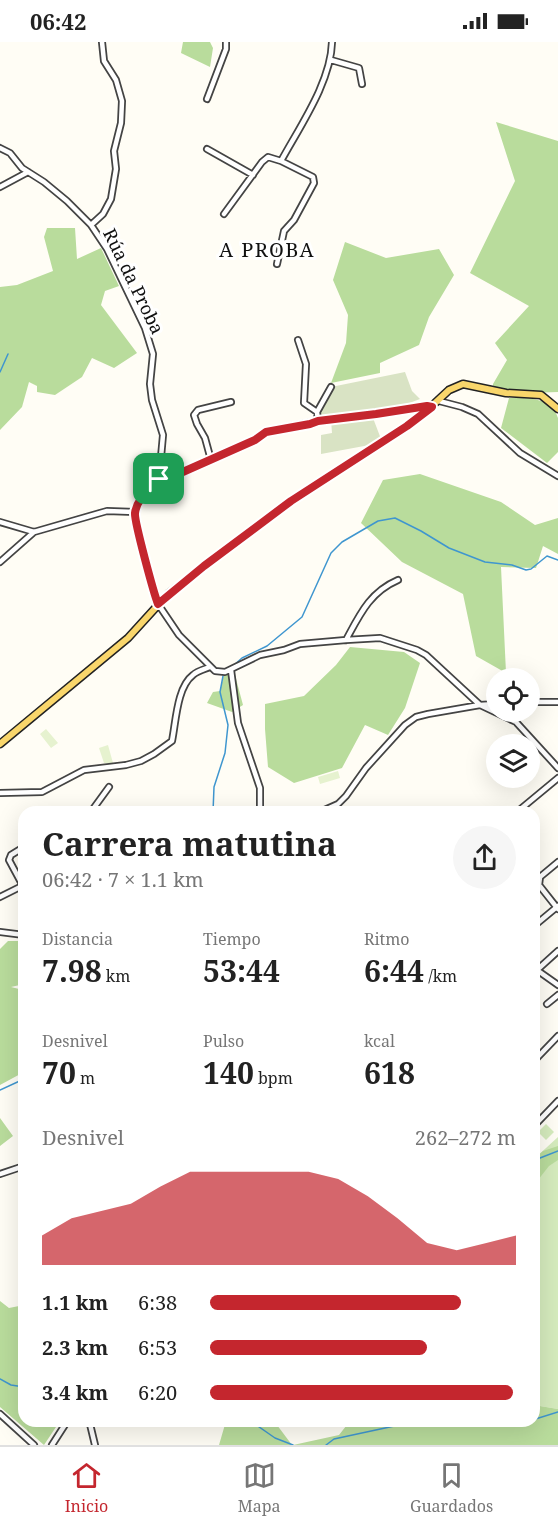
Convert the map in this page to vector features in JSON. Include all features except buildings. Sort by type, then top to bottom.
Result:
[{"type":"main road","points":[[0,744],[128,638],[158,604],[204,566],[291,501],[407,426],[455,386],[471,385],[506,393],[541,395],[558,409]]},
{"type":"street","name":"Rúa da Proba","points":[[102,42],[104,61],[116,80],[122,101],[121,123],[114,151],[115,177],[111,199],[103,214],[91,225],[107,249],[151,344],[153,354],[150,384],[152,400],[163,435],[159,479]]},
{"type":"street","points":[[207,99],[226,49],[226,42]]},
{"type":"street","points":[[281,161],[308,114],[331,60],[332,42]]},
{"type":"street","points":[[331,60],[359,68],[362,84]]},
{"type":"street","points":[[0,148],[10,153],[22,168],[67,201],[91,225]]},
{"type":"street","points":[[207,149],[253,174]]},
{"type":"street","points":[[224,214],[268,157],[313,177],[315,183],[294,220],[284,231],[277,264]]},
{"type":"street","points":[[0,187],[28,172]]},
{"type":"street","points":[[298,340],[306,364],[304,403],[317,412]]},
{"type":"street","points":[[318,421],[317,412],[331,387]]},
{"type":"street","points":[[439,401],[462,406],[478,414],[520,453],[558,476]]},
{"type":"street","points":[[211,460],[205,438],[194,415],[198,410],[231,402]]},
{"type":"street","points":[[432,407],[318,421],[266,432],[255,440],[211,460],[167,479],[159,479],[140,500],[135,512],[158,604],[179,635],[210,668],[225,672],[260,655],[300,644],[380,638],[417,650],[450,675],[480,705],[516,722],[558,768]]},
{"type":"street","points":[[0,562],[34,532],[106,511],[135,512]]},
{"type":"street","points":[[0,522],[34,532]]},
{"type":"street","points":[[346,640],[372,596],[384,586],[398,580]]},
{"type":"street","points":[[0,793],[42,792],[84,770],[126,765],[154,754],[172,741],[181,690],[186,681],[194,673],[210,668]]},
{"type":"street","points":[[231,670],[238,723],[260,788],[260,806]]},
{"type":"street","points":[[540,702],[558,702]]},
{"type":"street","points":[[334,806],[346,796],[366,768],[411,721],[428,714],[486,705]]},
{"type":"street","points":[[524,806],[558,778]]},
{"type":"street","points":[[95,806],[109,787]]},
{"type":"street","points":[[18,851],[11,855],[9,860],[18,877]]},
{"type":"street","points":[[540,878],[558,862]]},
{"type":"street","points":[[540,886],[558,907],[540,921]]},
{"type":"street","points":[[0,897],[18,888]]},
{"type":"street","points":[[0,932],[18,934]]},
{"type":"street","points":[[540,965],[558,951]]},
{"type":"street","points":[[540,972],[558,985]]},
{"type":"street","points":[[547,1004],[558,995]]},
{"type":"street","points":[[540,1055],[558,1036]]},
{"type":"street","points":[[540,1120],[558,1101]]},
{"type":"street","points":[[0,1174],[18,1168]]},
{"type":"street","points":[[0,1414],[34,1445]]},
{"type":"street","points":[[52,1445],[64,1427]]},
{"type":"street","points":[[91,1427],[95,1445]]},
{"type":"green space","points":[[183,42],[210,42],[213,48],[210,67],[181,53]]},
{"type":"green space","points":[[496,122],[558,141],[558,392],[516,393],[493,387],[507,360],[495,343],[529,306],[470,273],[515,181]]},
{"type":"green space","points":[[47,228],[75,228],[77,259],[101,248],[119,286],[105,291],[101,305],[137,353],[114,368],[92,358],[82,377],[55,395],[37,392],[37,386],[29,382],[22,407],[0,430],[0,287],[17,285],[53,271],[44,237]]},
{"type":"green space","points":[[345,242],[386,258],[439,249],[454,275],[429,317],[419,345],[380,363],[380,373],[331,383],[346,343],[348,315],[333,280]]},
{"type":"green space","points":[[405,372],[412,391],[420,399],[396,408],[321,416],[319,411],[331,387]]},
{"type":"green space","points":[[509,398],[537,400],[544,402],[555,411],[558,418],[558,452],[547,463],[501,428]]},
{"type":"green space","points":[[373,418],[381,439],[375,444],[321,454],[321,435],[332,433],[331,420]]},
{"type":"green space","points":[[420,474],[501,502],[535,525],[558,518],[558,554],[543,546],[536,568],[501,567],[506,668],[497,668],[476,656],[463,594],[402,562],[361,523],[383,480]]},
{"type":"green space","points":[[350,647],[404,652],[420,663],[405,708],[388,735],[365,725],[342,768],[294,783],[268,767],[265,704],[304,696],[336,665]]},
{"type":"green space","points":[[224,674],[235,675],[243,705],[232,712],[207,703],[213,692],[220,691]]},
{"type":"green space","points":[[46,729],[58,743],[51,748],[40,734]]},
{"type":"green space","points":[[108,745],[113,763],[104,763],[99,748]]},
{"type":"green space","points":[[338,771],[340,778],[320,784],[318,777]]},
{"type":"green space","points":[[8,941],[18,941],[18,985],[11,987],[18,989],[18,1075],[0,1085],[0,949]]},
{"type":"green space","points":[[0,1118],[13,1136],[0,1146]]},
{"type":"green space","points":[[546,1124],[554,1132],[546,1140],[540,1134],[540,1130]]},
{"type":"green space","points":[[558,1137],[558,1409],[540,1406],[540,1154]]},
{"type":"green space","points":[[558,1146],[558,1160],[549,1166],[540,1177],[540,1154]]},
{"type":"green space","points":[[0,1301],[9,1308],[18,1306],[18,1423],[0,1407]]},
{"type":"green space","points":[[540,1406],[558,1409],[558,1445],[293,1445],[339,1435],[345,1427],[540,1427]]},
{"type":"green space","points":[[23,1427],[56,1427],[44,1445]]},
{"type":"green space","points":[[224,1427],[278,1427],[292,1445],[219,1445]]},
{"type":"waterway","points":[[0,372],[8,354]]},
{"type":"waterway","points":[[233,666],[242,658],[267,646],[302,617],[331,553],[342,542],[378,521],[395,518],[449,548],[485,562],[512,565],[526,570],[531,569],[547,556],[558,560]]},
{"type":"waterway","points":[[213,806],[214,787],[225,753],[228,725],[220,692],[223,676]]},
{"type":"waterway","points":[[0,1090],[18,1082]]},
{"type":"waterway","points":[[540,1158],[558,1151]]},
{"type":"waterway","points":[[0,1379],[18,1386]]},
{"type":"waterway","points":[[540,1418],[558,1412]]},
{"type":"waterway","points":[[259,1427],[275,1438],[293,1445]]},
{"type":"waterway","points":[[326,1445],[334,1439],[390,1427]]},
{"type":"district","name":"A PROBA","points":[[267,249]]},
{"type":"route","points":[[432,407],[407,426],[291,501],[169,593],[158,604],[135,512],[145,493],[159,479],[167,479],[255,440],[266,432],[281,428],[328,419],[432,407]]}]
